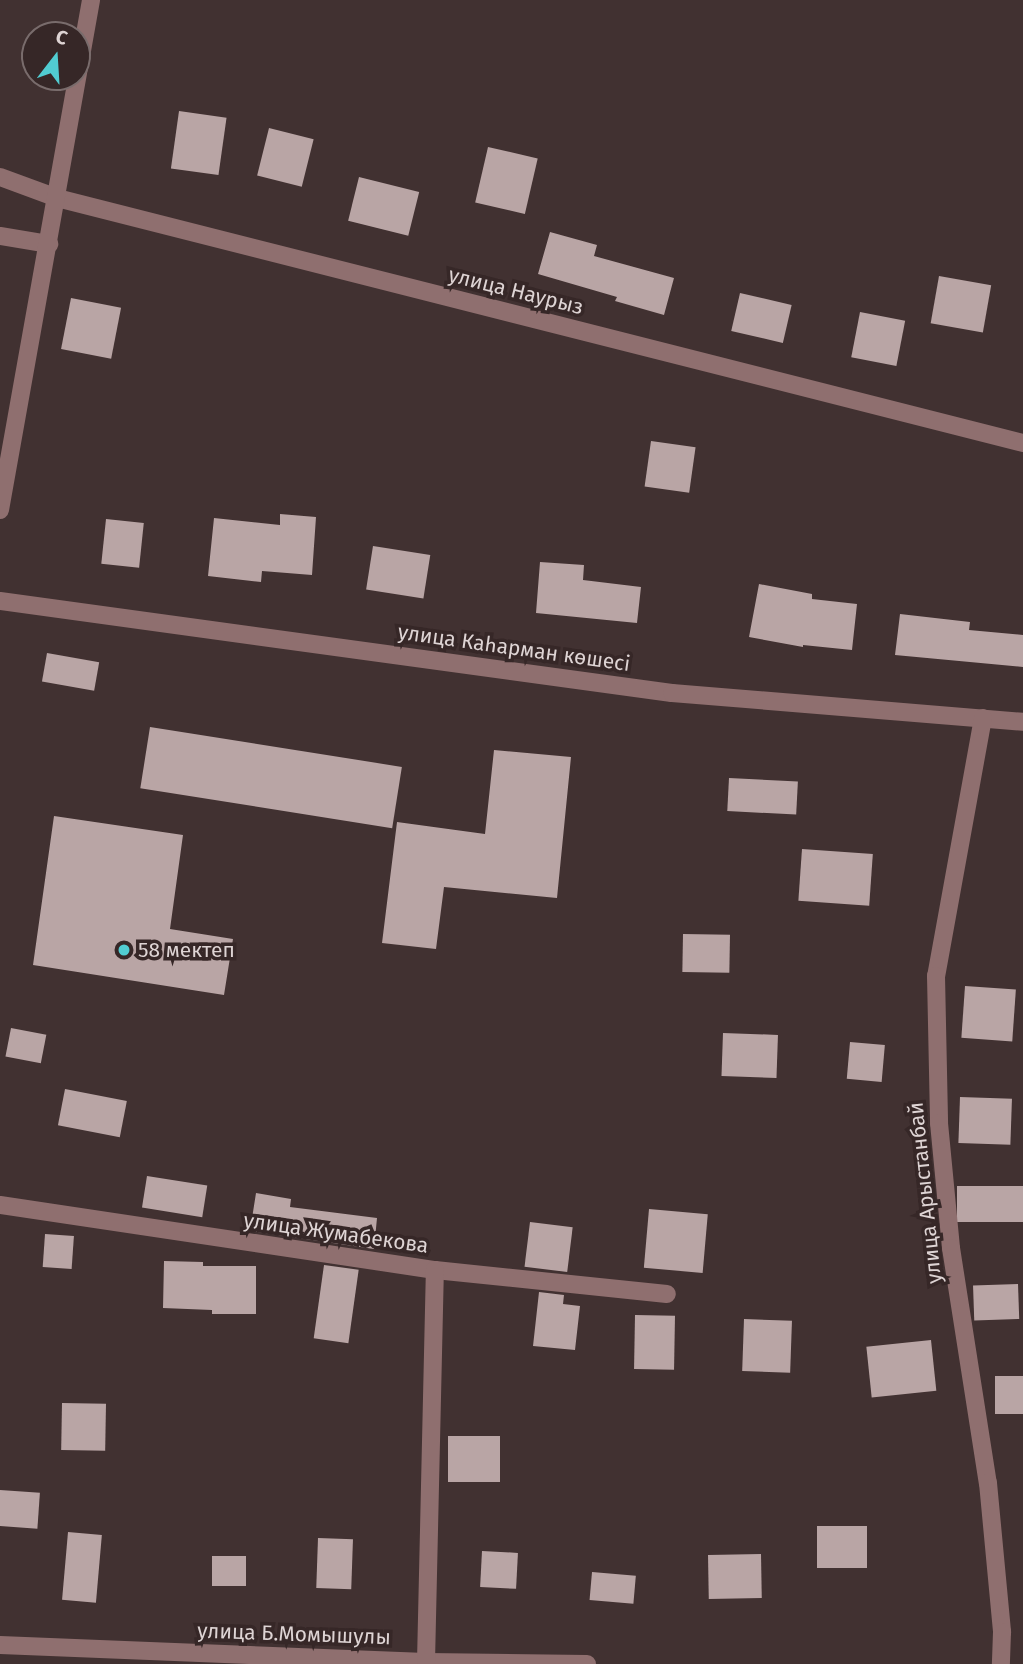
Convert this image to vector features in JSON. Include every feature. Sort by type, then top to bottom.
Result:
[{"type":"street","points":[[0,510],[91,0]]},
{"type":"street","name":"улица Наурыз","points":[[0,177],[57,198],[1023,443]]},
{"type":"street","points":[[0,236],[49,244]]},
{"type":"street","name":"улица Каһарман көшесі","points":[[0,601],[672,693],[1023,722]]},
{"type":"street","name":"улица Арыстанбай","points":[[983,718],[936,976],[938,1097],[951,1248],[988,1483],[1002,1632],[1001,1664]]},
{"type":"street","name":"улица Жумабекова","points":[[0,1205],[435,1270],[667,1294]]},
{"type":"street","points":[[426,1662],[435,1270]]},
{"type":"street","name":"улица Б.Момышулы","points":[[0,1645],[454,1663],[587,1664]]},
{"type":"building","points":[[179,111],[227,118],[218,175],[171,168]]},
{"type":"building","points":[[269,128],[314,139],[302,187],[257,176]]},
{"type":"building","points":[[488,147],[538,158],[525,214],[475,203]]},
{"type":"building","points":[[359,177],[419,192],[408,236],[348,221]]},
{"type":"building","points":[[550,232],[597,245],[594,256],[674,278],[664,315],[615,301],[617,297],[538,274]]},
{"type":"building","points":[[939,276],[991,285],[983,332],[931,323]]},
{"type":"building","points":[[740,293],[792,305],[783,343],[731,331]]},
{"type":"building","points":[[71,298],[121,308],[111,359],[61,349]]},
{"type":"building","points":[[860,312],[905,321],[896,366],[851,357]]},
{"type":"building","points":[[651,441],[696,447],[689,493],[645,487]]},
{"type":"building","points":[[280,514],[316,517],[312,575],[262,571],[261,582],[208,576],[214,518],[280,525]]},
{"type":"building","points":[[106,519],[144,523],[139,568],[101,564]]},
{"type":"building","points":[[373,546],[430,555],[423,599],[366,589]]},
{"type":"building","points":[[540,562],[584,565],[583,580],[641,587],[637,623],[536,613]]},
{"type":"building","points":[[759,584],[812,594],[812,599],[857,604],[852,650],[803,647],[749,637]]},
{"type":"building","points":[[900,614],[970,622],[969,630],[1023,635],[1023,667],[895,655]]},
{"type":"building","points":[[47,653],[99,662],[94,691],[42,682]]},
{"type":"building","points":[[150,727],[402,767],[392,828],[140,788]]},
{"type":"building","points":[[494,750],[571,757],[557,898],[444,887],[436,949],[382,943],[397,822],[485,834]]},
{"type":"building","points":[[729,778],[798,782],[796,815],[727,811]]},
{"type":"building","points":[[54,816],[183,835],[170,929],[233,939],[224,995],[33,965]]},
{"type":"building","points":[[802,849],[873,854],[869,906],[798,901]]},
{"type":"building","points":[[683,934],[730,935],[729,973],[682,972]]},
{"type":"building","points":[[965,986],[1016,990],[1012,1041],[961,1038]]},
{"type":"building","points":[[11,1028],[46,1035],[41,1063],[5,1056]]},
{"type":"building","points":[[723,1033],[778,1035],[776,1078],[721,1076]]},
{"type":"building","points":[[850,1042],[885,1045],[882,1082],[847,1079]]},
{"type":"building","points":[[65,1089],[127,1101],[120,1137],[58,1125]]},
{"type":"building","points":[[960,1097],[1012,1099],[1010,1145],[958,1143]]},
{"type":"building","points":[[147,1176],[207,1186],[202,1217],[142,1208]]},
{"type":"building","points":[[957,1186],[1023,1186],[1023,1222],[957,1222]]},
{"type":"building","points":[[256,1193],[291,1199],[290,1207],[377,1218],[374,1249],[250,1231]]},
{"type":"building","points":[[649,1209],[708,1214],[703,1273],[644,1268]]},
{"type":"building","points":[[530,1222],[573,1227],[567,1272],[525,1267]]},
{"type":"building","points":[[45,1234],[74,1236],[72,1269],[43,1267]]},
{"type":"building","points":[[164,1261],[203,1262],[203,1266],[256,1266],[256,1314],[212,1314],[212,1310],[163,1308]]},
{"type":"building","points":[[324,1265],[359,1270],[348,1343],[314,1338]]},
{"type":"building","points":[[1018,1284],[1019,1319],[974,1321],[973,1286]]},
{"type":"building","points":[[539,1292],[564,1295],[563,1304],[580,1306],[575,1350],[533,1346]]},
{"type":"building","points":[[635,1315],[675,1316],[674,1370],[634,1369]]},
{"type":"building","points":[[744,1319],[792,1321],[790,1373],[742,1371]]},
{"type":"building","points":[[931,1340],[936,1391],[872,1398],[866,1347]]},
{"type":"building","points":[[995,1376],[1023,1376],[1023,1414],[995,1414]]},
{"type":"building","points":[[62,1403],[106,1404],[105,1451],[61,1450]]},
{"type":"building","points":[[448,1436],[500,1436],[500,1482],[448,1482]]},
{"type":"building","points":[[0,1490],[40,1493],[37,1529],[0,1526]]},
{"type":"building","points":[[817,1526],[867,1526],[867,1568],[817,1568]]},
{"type":"building","points":[[68,1532],[102,1535],[96,1603],[62,1600]]},
{"type":"building","points":[[318,1538],[353,1539],[351,1589],[316,1588]]},
{"type":"building","points":[[482,1551],[518,1553],[516,1589],[480,1587]]},
{"type":"building","points":[[761,1554],[762,1598],[709,1599],[708,1555]]},
{"type":"building","points":[[212,1556],[246,1556],[246,1586],[212,1586]]},
{"type":"building","points":[[592,1572],[636,1576],[633,1604],[590,1600]]},
{"type":"place","name":"58 мектеп","points":[[124,950]]}]
